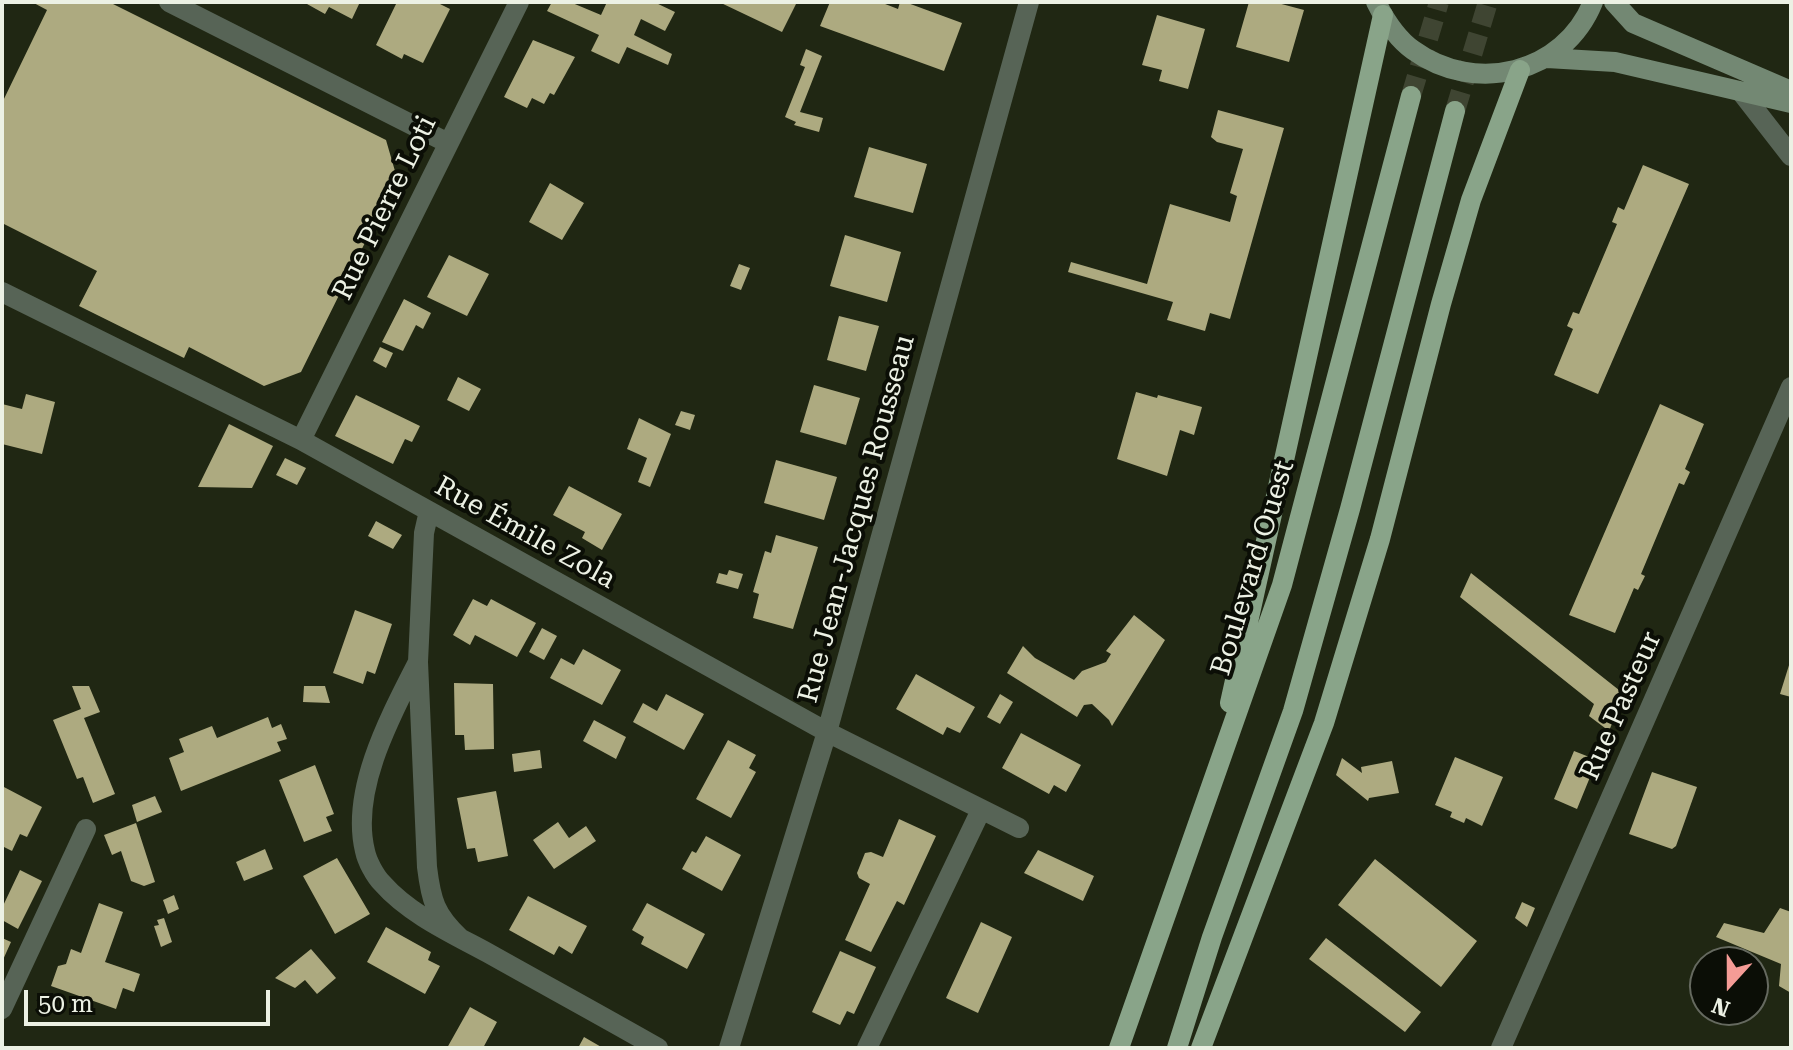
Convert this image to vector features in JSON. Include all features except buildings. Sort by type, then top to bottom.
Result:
[{"type":"main road","points":[[1380,9],[1391,29],[1411,49],[1458,73],[1490,76],[1520,70],[1547,58],[1569,40],[1587,17],[1593,2]]},
{"type":"main road","points":[[1614,2],[1633,23],[1791,91]]},
{"type":"main road","points":[[1212,785],[1380,9]]},
{"type":"main road","points":[[1547,58],[1615,62],[1791,103]]},
{"type":"main road","points":[[1201,1048],[1324,723],[1380,539],[1471,200],[1520,70]]},
{"type":"main road","name":"Boulevard Ouest","points":[[1119,1048],[1282,585],[1411,96]]},
{"type":"main road","points":[[1177,1048],[1212,937],[1293,711],[1455,111]]},
{"type":"street","points":[[169,2],[448,143]]},
{"type":"street","name":"Rue Pierre Loti","points":[[301,440],[519,2]]},
{"type":"street","name":"Rue Jean-Jacques Rousseau","points":[[729,1048],[827,732],[1029,2]]},
{"type":"street","points":[[1742,93],[1791,156]]},
{"type":"street","name":"Rue Émile Zola","points":[[2,292],[301,440],[827,732],[1019,828]]},
{"type":"street","name":"Rue Pasteur","points":[[1501,1048],[1791,387]]},
{"type":"street","points":[[429,511],[424,533],[418,662],[427,867],[431,900],[443,922],[460,938]]},
{"type":"street","points":[[418,662],[388,722],[361,813],[365,853],[381,882],[409,907],[460,938],[658,1048]]},
{"type":"street","points":[[867,1048],[981,810]]},
{"type":"street","points":[[2,1009],[86,829]]},
{"type":"tunnel","points":[[1411,96],[1439,2]]},
{"type":"tunnel","points":[[1455,111],[1488,2]]}]
